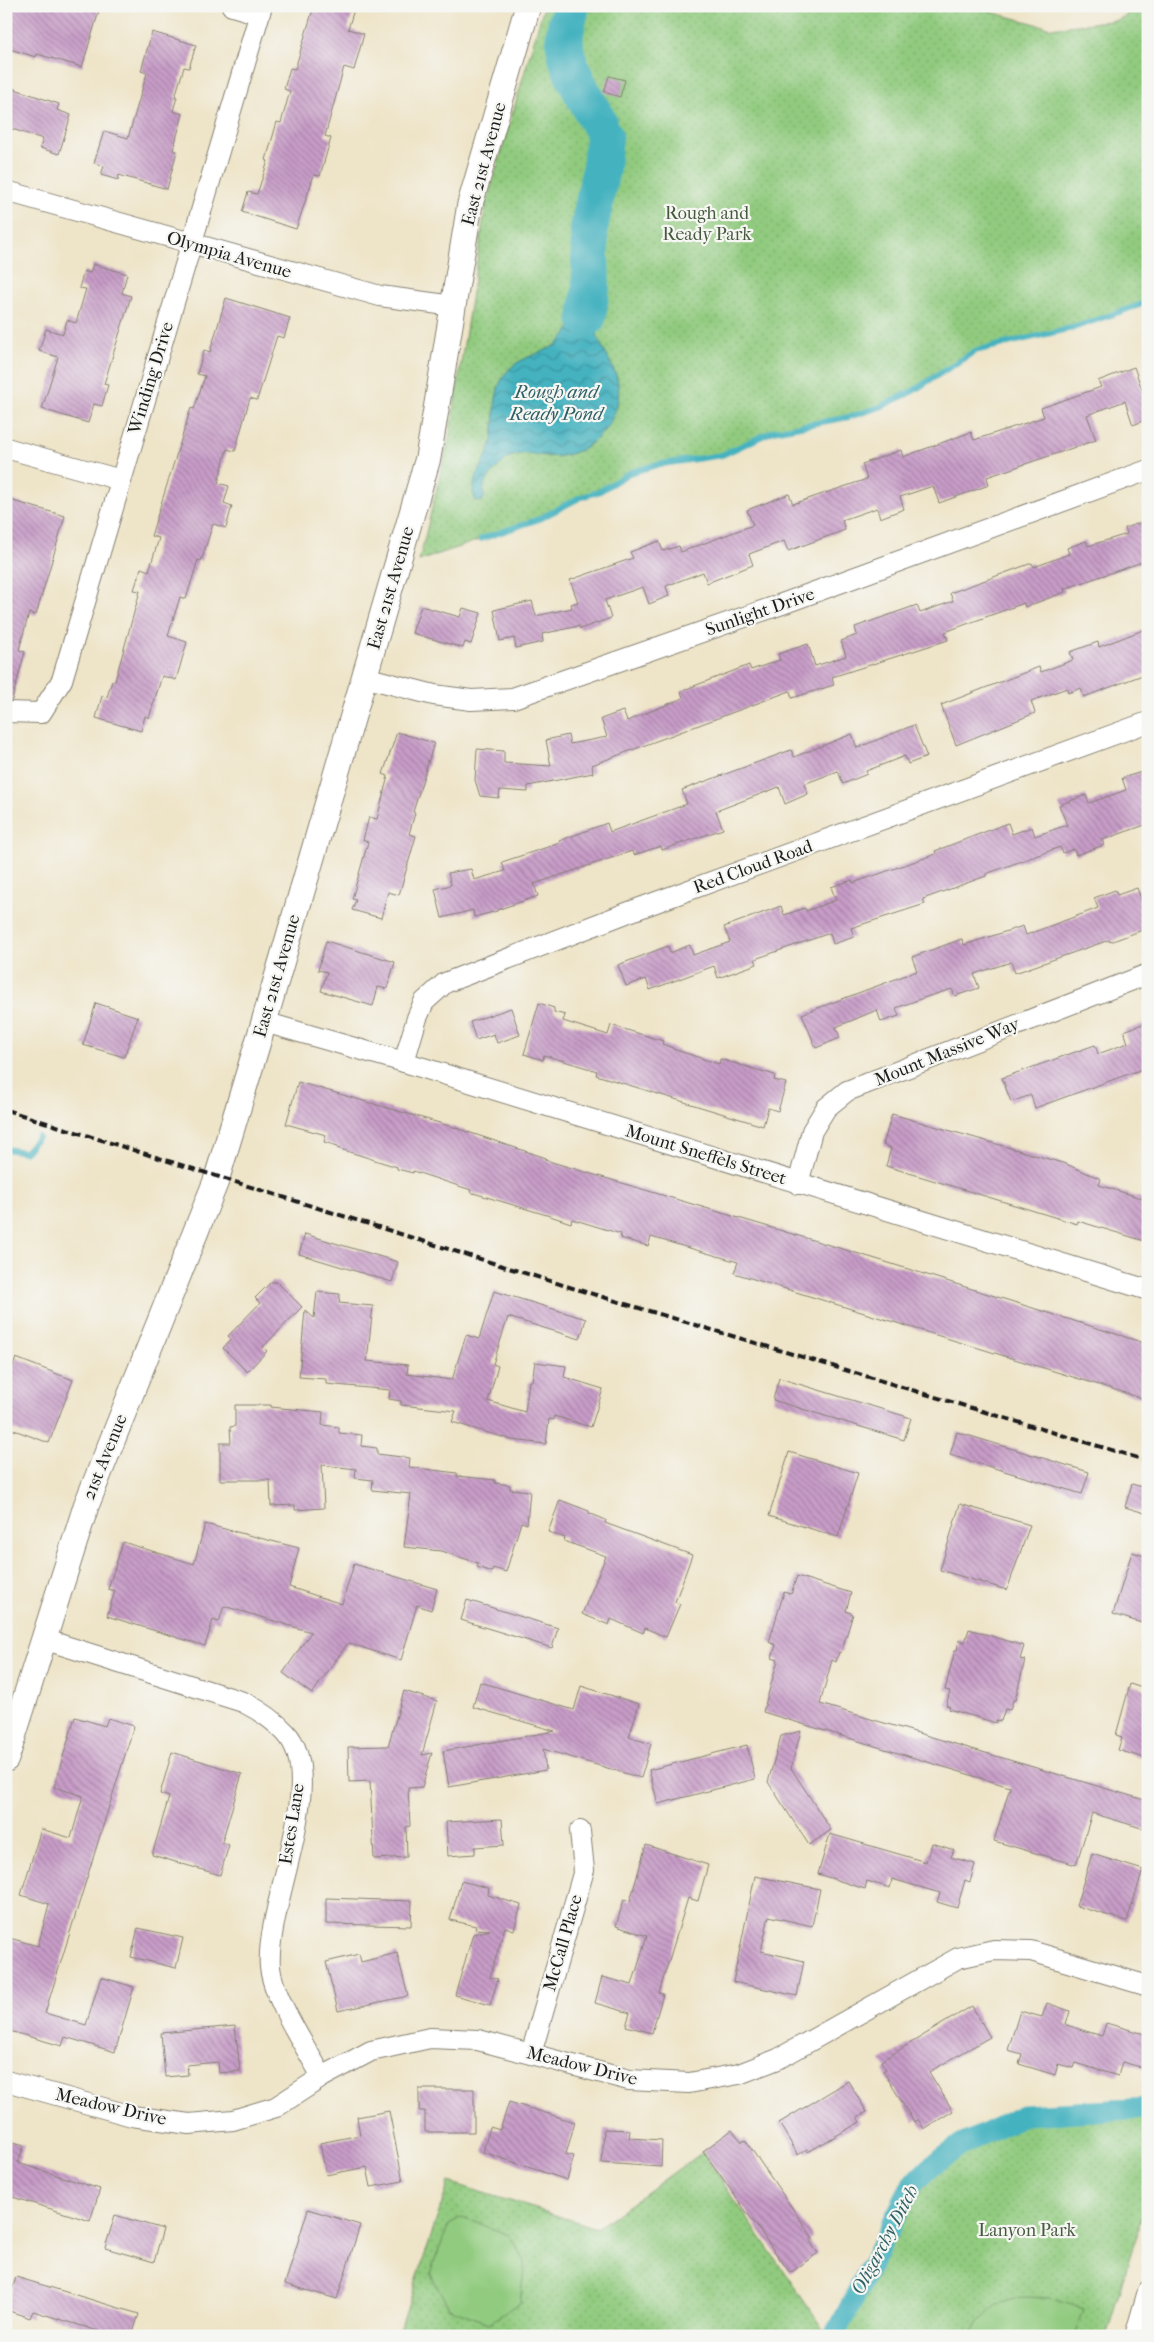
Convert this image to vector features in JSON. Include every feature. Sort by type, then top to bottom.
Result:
[{"type":"street","points":[[232,6],[261,10]]},
{"type":"street","name":"East 21st Avenue","points":[[222,1162],[428,458],[470,204],[528,6]]},
{"type":"street","name":"Winding Drive","points":[[6,712],[40,713],[62,680],[261,10]]},
{"type":"street","name":"Olympia Avenue","points":[[6,191],[380,296],[454,306]]},
{"type":"street","points":[[6,448],[121,480]]},
{"type":"street","name":"Sunlight Drive","points":[[364,677],[434,694],[472,700],[513,698],[782,604],[1148,470]]},
{"type":"street","name":"Red Cloud Road","points":[[404,1062],[417,1018],[424,1002],[445,983],[639,909],[1148,722]]},
{"type":"street","name":"Mount Massive Way","points":[[798,1184],[812,1131],[826,1108],[847,1091],[1148,974]]},
{"type":"street","name":"Mount Sneffels Street","points":[[264,1022],[404,1062],[1148,1290]]},
{"type":"street","name":"21st Avenue","points":[[6,1759],[86,1506],[222,1162]]},
{"type":"street","name":"Estes Lane","points":[[44,1638],[243,1702],[264,1713],[288,1734],[300,1762],[301,1793],[272,1929],[270,1968],[282,2005],[322,2077]]},
{"type":"street","name":"McCall Place","points":[[531,2054],[584,1870],[580,1831]]},
{"type":"street","name":"Meadow Drive","points":[[6,2081],[132,2116],[189,2124],[233,2120],[276,2107],[322,2077],[371,2051],[430,2038],[478,2040],[629,2080],[684,2083],[739,2074],[778,2059],[958,1958],[994,1950],[1031,1951],[1148,1986]]},
{"type":"street","points":[[1134,2336],[1148,2291]]},
{"type":"green space","name":"Rough and Ready Park","points":[[544,6],[981,6],[991,12],[1051,28],[1118,20],[1140,6],[1148,6],[1148,302],[1076,327],[975,351],[913,391],[880,407],[849,417],[773,431],[722,455],[656,465],[629,473],[600,491],[579,498],[539,519],[419,561],[449,439],[486,204]]},
{"type":"green space","name":"Lanyon Park","points":[[1148,2108],[1148,2197],[1106,2336],[835,2336],[911,2186],[929,2168],[961,2145],[1024,2115]]},
{"type":"green space","points":[[702,2152],[828,2336],[398,2336],[449,2182],[597,2228]]},
{"type":"green space","points":[[462,2217],[509,2235],[525,2261],[520,2303],[489,2323],[449,2308],[430,2273],[449,2224]]},
{"type":"green space","points":[[1022,2297],[1050,2298],[1084,2309],[1075,2336],[971,2336],[979,2322],[998,2304]]},
{"type":"water","name":"Rough and Ready Pond","points":[[587,318],[595,321],[598,337],[616,375],[619,389],[614,415],[607,427],[598,438],[574,453],[554,457],[521,454],[508,458],[494,471],[485,483],[482,501],[476,501],[474,495],[475,481],[491,444],[496,398],[501,381],[516,363],[556,345],[577,322]]},
{"type":"building","points":[[14,6],[69,6],[83,10],[84,7],[99,11],[82,67],[37,54],[36,57],[6,48],[6,31]]},
{"type":"building","points":[[314,6],[355,6],[348,29],[364,34],[354,70],[344,67],[325,136],[331,138],[320,176],[314,175],[296,229],[242,212],[248,192],[257,194],[268,161],[266,160],[277,122],[281,123],[290,91],[284,89],[290,68],[295,69]]},
{"type":"building","points":[[152,32],[196,45],[189,68],[184,67],[175,97],[177,97],[173,111],[183,114],[173,150],[177,151],[167,189],[119,175],[118,180],[101,175],[104,166],[94,163],[104,131],[128,138],[147,73],[141,71]]},
{"type":"building","points":[[609,76],[625,80],[620,97],[604,92]]},
{"type":"building","points":[[6,86],[59,104],[57,110],[71,115],[59,154],[40,148],[43,139],[6,127]]},
{"type":"building","points":[[93,264],[127,274],[122,293],[131,296],[104,384],[108,385],[102,406],[94,404],[88,423],[42,409],[58,357],[39,351],[46,329],[63,334],[67,320],[76,323],[86,289],[79,288],[84,271],[90,273]]},
{"type":"building","points":[[226,298],[290,318],[284,338],[277,336],[257,400],[250,398],[235,451],[227,449],[218,483],[229,486],[224,503],[232,506],[226,528],[213,524],[201,561],[198,560],[186,599],[180,597],[168,636],[187,642],[176,680],[162,676],[149,718],[145,716],[141,731],[96,718],[102,696],[107,697],[112,681],[115,681],[140,591],[134,590],[141,568],[149,571],[159,538],[151,536],[191,408],[194,409],[205,376],[197,374],[204,350],[210,352]]},
{"type":"building","points":[[1134,367],[1148,406],[1148,419],[1133,425],[1125,401],[1087,415],[1096,440],[987,477],[989,485],[939,503],[933,486],[900,497],[904,509],[880,518],[877,508],[842,520],[845,530],[788,551],[784,541],[749,554],[753,565],[707,583],[703,572],[666,586],[669,596],[649,604],[643,587],[605,600],[611,618],[580,629],[579,626],[542,634],[543,642],[516,648],[514,638],[500,641],[494,610],[532,601],[536,616],[572,608],[571,604],[578,602],[570,580],[633,558],[630,552],[659,541],[663,551],[679,546],[681,552],[753,525],[747,510],[789,494],[793,504],[867,479],[862,464],[901,450],[903,457],[971,432],[974,440],[1044,417],[1041,408],[1101,387],[1098,381]]},
{"type":"building","points":[[10,500],[65,516],[36,615],[29,613],[19,650],[25,652],[12,700],[6,700],[6,513]]},
{"type":"building","points":[[1148,520],[1148,560],[1064,589],[1065,592],[1025,607],[1024,603],[945,632],[948,640],[832,677],[834,685],[792,698],[790,691],[592,765],[593,773],[528,786],[528,792],[500,790],[499,798],[480,796],[475,780],[477,749],[504,751],[504,763],[551,766],[546,740],[568,735],[570,744],[607,737],[601,719],[623,711],[627,721],[683,698],[681,691],[749,665],[751,670],[780,660],[778,654],[808,644],[815,666],[846,656],[841,641],[857,635],[855,627],[917,605],[920,613],[953,601],[950,593],[1032,563],[1034,567],[1069,554],[1067,548],[1086,541],[1088,546],[1127,534],[1125,528]]},
{"type":"building","points":[[421,606],[460,617],[463,608],[481,613],[471,644],[465,642],[463,648],[412,633]]},
{"type":"building","points":[[1148,628],[1148,673],[1084,697],[1081,688],[1068,693],[1067,688],[1031,701],[1035,713],[956,745],[941,705],[1039,667],[1041,672],[1073,660],[1070,652],[1098,642],[1099,647]]},
{"type":"building","points":[[914,725],[927,757],[908,764],[905,756],[866,771],[867,774],[843,784],[838,771],[804,784],[808,794],[785,804],[779,787],[716,811],[723,829],[662,850],[661,846],[634,855],[632,851],[534,884],[538,896],[497,911],[474,917],[473,910],[442,918],[435,889],[451,885],[448,873],[471,869],[474,880],[505,871],[502,862],[560,843],[559,841],[607,823],[610,832],[687,804],[682,790],[791,750],[794,757],[852,734],[857,748]]},
{"type":"building","points":[[397,732],[434,743],[413,812],[415,813],[409,834],[416,836],[399,895],[388,892],[381,918],[352,910],[356,900],[352,899],[368,842],[363,840],[369,817],[377,819],[388,776],[383,774]]},
{"type":"building","points":[[1145,771],[1148,780],[1148,824],[1102,840],[1104,845],[1076,855],[1074,849],[1063,853],[1060,847],[923,899],[925,904],[851,928],[854,937],[833,944],[830,933],[755,959],[757,964],[718,978],[714,966],[650,990],[646,979],[626,986],[618,965],[668,946],[670,953],[690,945],[693,955],[730,942],[724,927],[781,906],[784,915],[805,908],[806,911],[836,900],[831,887],[852,880],[853,883],[936,854],[935,851],[1008,823],[1012,834],[1032,827],[1035,836],[1067,825],[1059,805],[1086,795],[1089,803],[1126,790],[1122,778]]},
{"type":"building","points":[[1137,888],[1148,918],[1148,928],[1015,973],[1011,962],[974,974],[979,988],[955,996],[952,989],[926,997],[896,1008],[899,1016],[881,1022],[877,1010],[836,1027],[840,1038],[816,1048],[802,1014],[917,971],[912,957],[962,939],[964,945],[1023,926],[1026,935],[1098,908],[1094,898],[1115,890],[1117,895]]},
{"type":"building","points":[[326,941],[395,962],[387,989],[378,987],[373,1006],[321,991],[327,972],[318,970]]},
{"type":"building","points":[[96,1003],[138,1017],[124,1057],[83,1045]]},
{"type":"building","points":[[539,1003],[554,1008],[554,1012],[565,1015],[563,1021],[608,1035],[611,1025],[663,1041],[662,1044],[673,1049],[719,1064],[720,1059],[775,1075],[774,1080],[786,1083],[778,1111],[768,1108],[763,1126],[596,1075],[597,1071],[544,1055],[543,1060],[524,1054]]},
{"type":"building","points":[[511,1008],[520,1035],[497,1043],[494,1034],[476,1040],[470,1022]]},
{"type":"building","points":[[1148,1022],[1148,1067],[1035,1108],[1031,1095],[1011,1102],[1002,1078],[1095,1045],[1098,1054],[1128,1043],[1124,1031]]},
{"type":"building","points":[[298,1082],[450,1126],[546,1158],[545,1160],[876,1259],[1148,1344],[1148,1400],[734,1273],[738,1262],[651,1237],[648,1246],[620,1238],[621,1234],[572,1219],[571,1223],[470,1192],[471,1190],[413,1171],[413,1173],[397,1169],[397,1167],[337,1148],[338,1146],[324,1142],[326,1135],[286,1124]]},
{"type":"building","points":[[892,1114],[1066,1164],[1101,1179],[1099,1185],[1148,1200],[1148,1242],[1078,1221],[1077,1224],[886,1166],[891,1148],[883,1145]]},
{"type":"building","points":[[305,1234],[398,1262],[392,1282],[299,1254]]},
{"type":"building","points":[[271,1282],[277,1282],[302,1307],[263,1347],[267,1351],[247,1372],[223,1348],[231,1339],[228,1336],[260,1303],[255,1298]]},
{"type":"building","points":[[494,1291],[586,1319],[580,1339],[508,1317],[493,1364],[498,1366],[488,1401],[525,1412],[529,1381],[532,1381],[535,1362],[566,1366],[564,1377],[603,1389],[591,1427],[554,1416],[554,1420],[549,1419],[546,1444],[512,1440],[452,1422],[456,1411],[401,1405],[401,1401],[389,1399],[390,1390],[326,1384],[326,1379],[299,1377],[305,1310],[314,1318],[317,1292],[340,1294],[339,1303],[373,1306],[367,1361],[408,1365],[407,1374],[452,1380],[466,1335],[479,1339]]},
{"type":"building","points":[[16,1358],[73,1380],[49,1443],[6,1427],[6,1384]]},
{"type":"building","points":[[779,1378],[911,1418],[904,1440],[773,1400]]},
{"type":"building","points":[[235,1405],[271,1405],[271,1407],[323,1412],[322,1425],[339,1427],[339,1433],[362,1435],[361,1446],[377,1448],[377,1454],[410,1458],[409,1467],[457,1473],[457,1476],[495,1480],[495,1483],[510,1485],[510,1489],[530,1491],[527,1524],[521,1522],[506,1572],[493,1568],[492,1572],[477,1567],[478,1563],[441,1551],[404,1547],[411,1494],[372,1490],[373,1480],[355,1478],[356,1469],[322,1465],[324,1508],[295,1510],[295,1505],[271,1506],[270,1480],[220,1480],[220,1443],[231,1443],[230,1427],[235,1426]]},
{"type":"building","points":[[957,1432],[1089,1472],[1082,1494],[950,1455]]},
{"type":"building","points":[[789,1452],[858,1473],[838,1537],[769,1516]]},
{"type":"building","points":[[1132,1484],[1148,1489],[1148,1514],[1125,1507]]},
{"type":"building","points":[[560,1500],[589,1511],[589,1513],[606,1520],[605,1523],[692,1555],[675,1602],[680,1604],[666,1637],[645,1628],[643,1633],[611,1619],[609,1625],[582,1614],[606,1556],[564,1541],[565,1538],[548,1532]]},
{"type":"building","points":[[960,1504],[1030,1525],[1007,1590],[940,1570]]},
{"type":"building","points":[[205,1524],[299,1548],[289,1587],[342,1604],[354,1564],[437,1589],[431,1610],[417,1605],[401,1660],[348,1643],[312,1694],[283,1673],[311,1632],[224,1606],[219,1622],[213,1620],[205,1646],[107,1616],[115,1591],[108,1589],[123,1542],[194,1564]]},
{"type":"building","points":[[1132,1552],[1148,1557],[1148,1625],[1113,1614]]},
{"type":"building","points":[[797,1576],[851,1593],[846,1611],[853,1614],[841,1653],[839,1652],[836,1662],[832,1660],[820,1704],[1148,1801],[1148,1830],[1092,1813],[1076,1865],[994,1841],[1010,1787],[763,1712],[778,1660],[772,1658],[776,1645],[769,1642],[784,1592],[791,1594]]},
{"type":"building","points":[[467,1600],[558,1628],[552,1648],[461,1620]]},
{"type":"building","points":[[969,1629],[1024,1646],[1020,1659],[1025,1660],[1015,1700],[1013,1700],[1010,1710],[1005,1709],[1001,1721],[996,1720],[996,1723],[949,1709],[950,1707],[946,1705],[950,1691],[945,1690],[955,1650],[957,1650],[959,1640],[965,1642]]},
{"type":"building","points":[[480,1682],[574,1710],[581,1686],[639,1704],[629,1737],[651,1744],[641,1778],[543,1749],[546,1770],[449,1787],[443,1751],[555,1731],[473,1707]]},
{"type":"building","points":[[1130,1684],[1148,1690],[1148,1759],[1118,1750],[1122,1737],[1116,1735]]},
{"type":"building","points":[[404,1691],[437,1701],[422,1755],[432,1753],[422,1787],[408,1788],[410,1826],[406,1827],[407,1857],[374,1859],[370,1781],[349,1782],[348,1747],[388,1746]]},
{"type":"building","points":[[75,1717],[105,1726],[108,1718],[134,1726],[45,2013],[86,2025],[101,1977],[134,1987],[115,2052],[65,2037],[62,2046],[6,2030],[6,1937],[38,1946],[49,1904],[21,1895],[41,1829],[71,1838],[83,1796],[54,1787]]},
{"type":"building","points":[[801,1731],[791,1768],[831,1830],[809,1845],[768,1782],[781,1736]]},
{"type":"building","points":[[747,1745],[755,1779],[658,1804],[649,1770]]},
{"type":"building","points":[[172,1752],[242,1774],[222,1842],[229,1845],[220,1875],[152,1855],[169,1797],[160,1794]]},
{"type":"building","points":[[502,1819],[504,1845],[475,1847],[475,1854],[448,1856],[446,1822]]},
{"type":"building","points":[[830,1834],[926,1862],[932,1843],[954,1850],[951,1857],[975,1864],[970,1882],[965,1880],[957,1908],[937,1902],[940,1893],[892,1879],[890,1888],[867,1881],[865,1889],[818,1874]]},
{"type":"building","points":[[646,1845],[708,1865],[698,1901],[688,1898],[659,1993],[663,1994],[652,2033],[626,2026],[630,2013],[595,2003],[602,1977],[632,1985],[647,1936],[616,1926],[624,1899],[630,1901]]},
{"type":"building","points":[[1092,1854],[1143,1870],[1127,1921],[1076,1906]]},
{"type":"building","points":[[755,1876],[820,1889],[812,1926],[769,1916],[761,1951],[804,1961],[797,1996],[733,1982]]},
{"type":"building","points":[[461,1881],[489,1888],[488,1895],[521,1905],[514,1930],[505,1927],[490,1977],[498,1979],[490,2005],[455,1995],[473,1934],[490,1930],[475,1929],[476,1926],[450,1920]]},
{"type":"building","points":[[326,1898],[412,1901],[411,1926],[326,1924]]},
{"type":"building","points":[[138,1928],[183,1938],[176,1968],[131,1957]]},
{"type":"building","points":[[397,1953],[408,1996],[338,2011],[326,1962],[359,1954],[361,1962]]},
{"type":"building","points":[[1047,2003],[1070,2011],[1066,2025],[1102,2036],[1106,2023],[1148,2035],[1148,2069],[1122,2062],[1118,2076],[1075,2063],[1073,2068],[1058,2064],[1055,2075],[1019,2064],[1022,2054],[1008,2050],[1020,2011],[1042,2017]]},
{"type":"building","points":[[972,2006],[990,2037],[929,2072],[953,2111],[924,2129],[918,2119],[914,2122],[883,2071],[886,2069],[881,2061]]},
{"type":"building","points":[[235,2026],[240,2071],[219,2073],[218,2062],[187,2065],[188,2075],[165,2077],[161,2033]]},
{"type":"building","points":[[848,2081],[867,2112],[857,2117],[860,2122],[808,2152],[807,2149],[798,2155],[779,2123]]},
{"type":"building","points":[[419,2089],[474,2089],[474,2132],[425,2132],[425,2111],[419,2111]]},
{"type":"building","points":[[509,2102],[575,2122],[566,2154],[574,2156],[567,2180],[483,2152],[490,2127],[500,2130]]},
{"type":"building","points":[[389,2111],[403,2181],[371,2187],[367,2167],[326,2175],[320,2143],[360,2135],[357,2117]]},
{"type":"building","points":[[604,2129],[630,2130],[629,2138],[662,2140],[661,2167],[602,2163]]},
{"type":"building","points":[[732,2130],[742,2142],[745,2140],[813,2238],[809,2240],[818,2253],[790,2273],[703,2151]]},
{"type":"building","points":[[6,2140],[24,2145],[18,2163],[100,2189],[90,2221],[6,2195]]},
{"type":"building","points":[[308,2209],[360,2225],[337,2299],[285,2284]]},
{"type":"building","points":[[115,2215],[163,2229],[154,2262],[105,2248]]},
{"type":"building","points":[[16,2277],[139,2314],[132,2336],[104,2336],[105,2333],[33,2311],[30,2318],[6,2310]]},
{"type":"waterway","points":[[571,6],[565,33],[567,56],[576,79],[598,122]]},
{"type":"waterway","points":[[587,318],[591,288],[589,229],[601,168],[604,136]]},
{"type":"waterway","points":[[481,539],[539,519],[579,498],[600,491],[629,473],[656,465],[722,455],[773,431],[849,417],[880,407],[913,391],[975,351],[1076,327],[1148,302]]},
{"type":"waterway","points":[[6,1149],[25,1152],[38,1137]]},
{"type":"waterway","name":"Oligarchy Ditch","points":[[835,2336],[911,2186],[929,2168],[961,2145],[1024,2115],[1148,2108]]},
{"type":"railway","points":[[6,1110],[566,1286],[1148,1461]]}]
